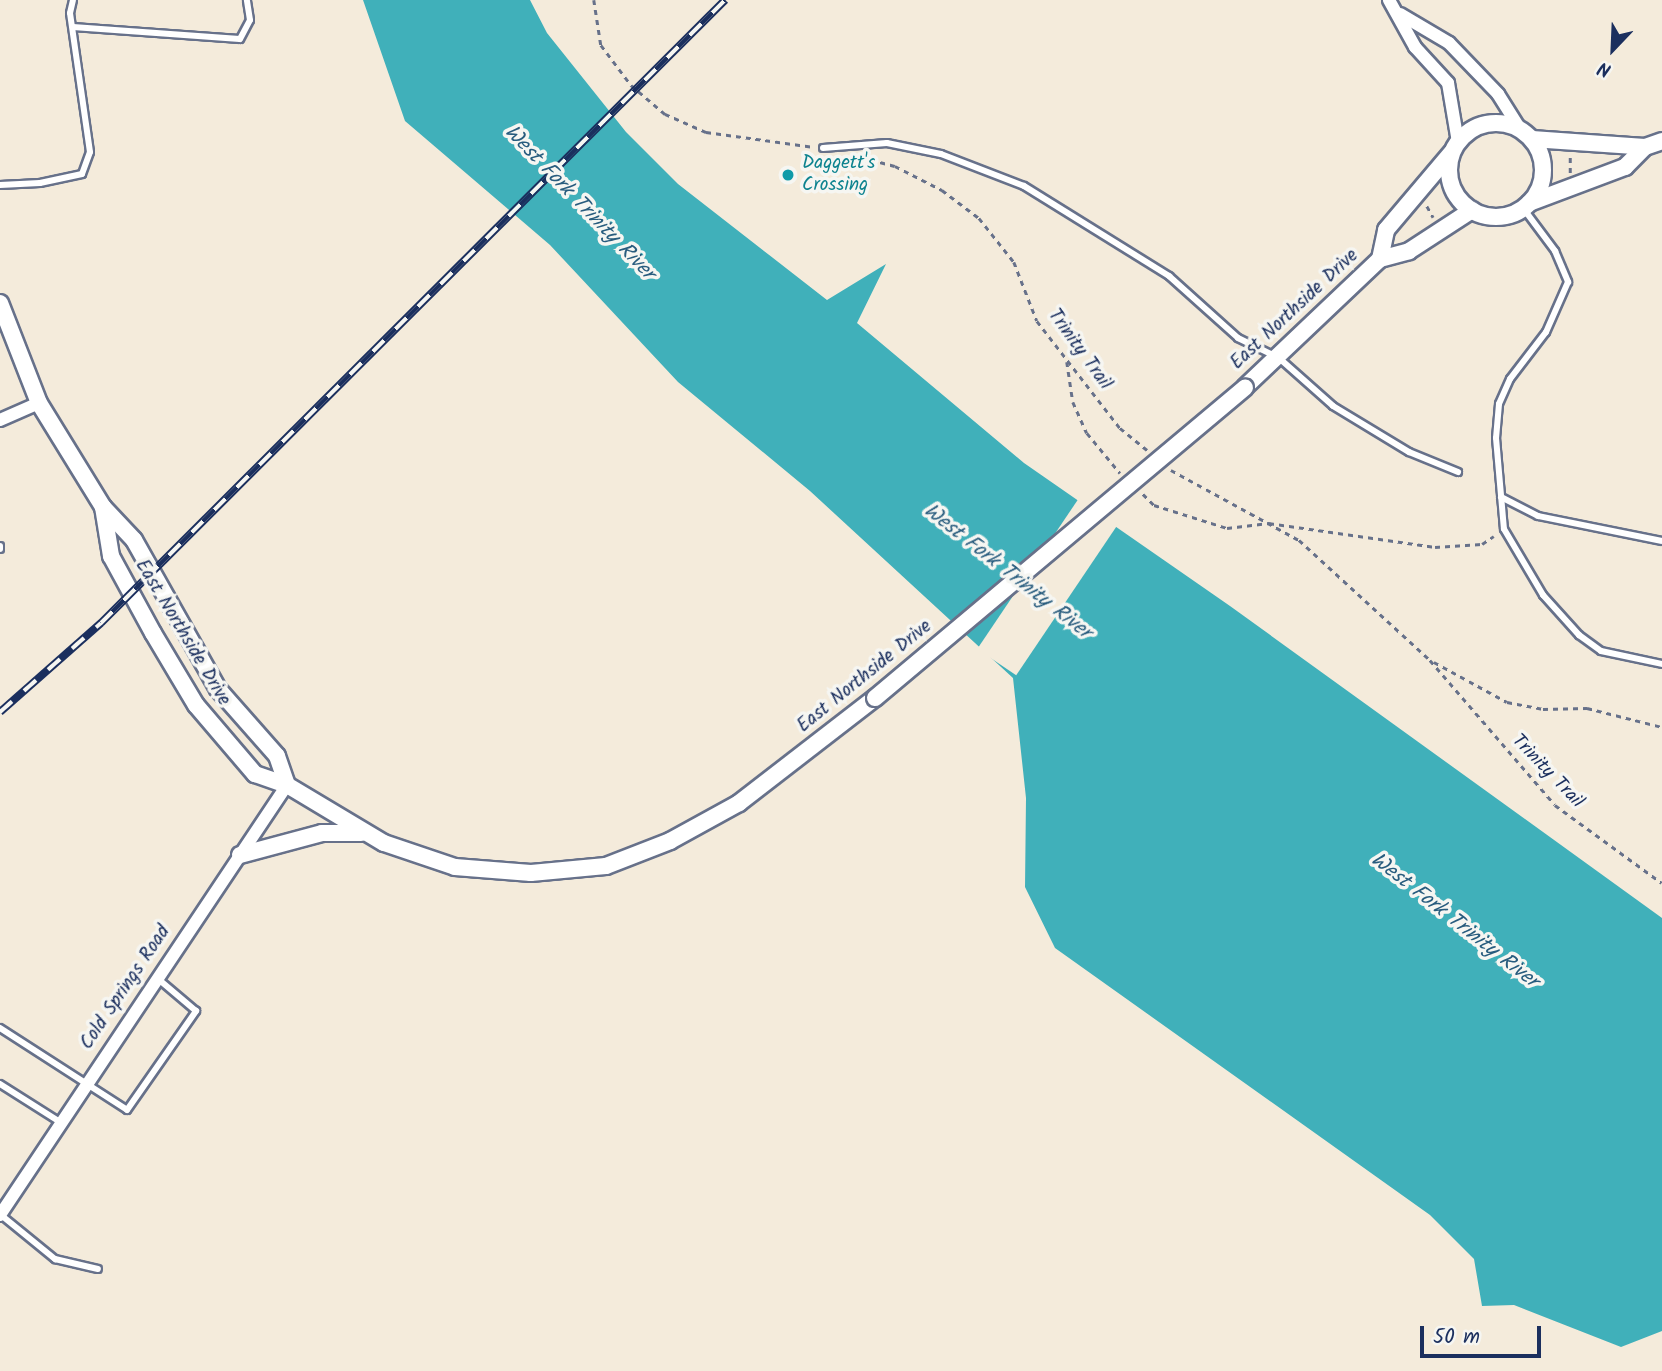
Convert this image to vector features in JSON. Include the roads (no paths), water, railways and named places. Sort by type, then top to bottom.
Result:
[{"type":"street","points":[[1389,0],[1400,14],[1415,47],[1448,83],[1456,146],[1450,180],[1455,194],[1472,210],[1494,217],[1526,206],[1625,167],[1645,147],[1662,141]]},
{"type":"street","points":[[1400,14],[1449,43],[1498,94],[1526,134],[1543,168],[1541,183],[1526,206]]},
{"type":"street","points":[[1456,146],[1475,128],[1490,124],[1526,134],[1645,147]]},
{"type":"street","name":"East Northside Drive","points":[[1380,259],[1386,230],[1456,146]]},
{"type":"street","name":"East Northside Drive","points":[[103,508],[111,556],[196,705],[255,774],[287,785],[366,834],[455,867],[531,873],[606,866],[670,841],[739,803],[875,698],[1245,387],[1279,358],[1380,259],[1409,251],[1472,210]]},
{"type":"street","name":"East Northside Drive","points":[[0,303],[39,403],[103,508],[134,540],[219,689],[277,756],[287,785]]},
{"type":"street","points":[[0,420],[39,403]]},
{"type":"street","name":"Cold Springs Road","points":[[0,1214],[156,977],[287,785]]},
{"type":"street","points":[[240,855],[322,833],[366,834]]},
{"type":"lane","points":[[0,185],[40,183],[82,174],[90,152],[73,27],[73,0]]},
{"type":"lane","points":[[73,27],[240,39],[250,20],[247,0]]},
{"type":"lane","points":[[824,148],[887,143],[942,154],[1024,186],[1169,276],[1238,338],[1279,358],[1342,412],[1409,452],[1458,472]]},
{"type":"lane","points":[[1526,206],[1555,251],[1567,282],[1546,332],[1510,379],[1499,404],[1496,438],[1504,529],[1543,595],[1579,635],[1601,651],[1662,664]]},
{"type":"lane","points":[[1501,497],[1538,516],[1662,541]]},
{"type":"lane","points":[[0,1028],[87,1081],[127,1110],[196,1011],[156,977]]},
{"type":"lane","points":[[0,1084],[60,1122]]},
{"type":"lane","points":[[0,1214],[55,1259],[98,1269]]},
{"type":"water","name":"West Fork Trinity River","points":[[363,0],[530,0],[547,33],[626,132],[678,184],[827,300],[886,264],[857,323],[1024,463],[1230,606],[1662,918],[1662,1331],[1621,1347],[1514,1305],[1482,1306],[1474,1259],[1430,1215],[1055,948],[1025,887],[1026,798],[1013,678],[810,491],[678,382],[550,245],[405,121]]},
{"type":"railway","points":[[0,712],[101,623],[725,0]]},
{"type":"place","name":"Daggett's Crossing","points":[[788,175]]}]
